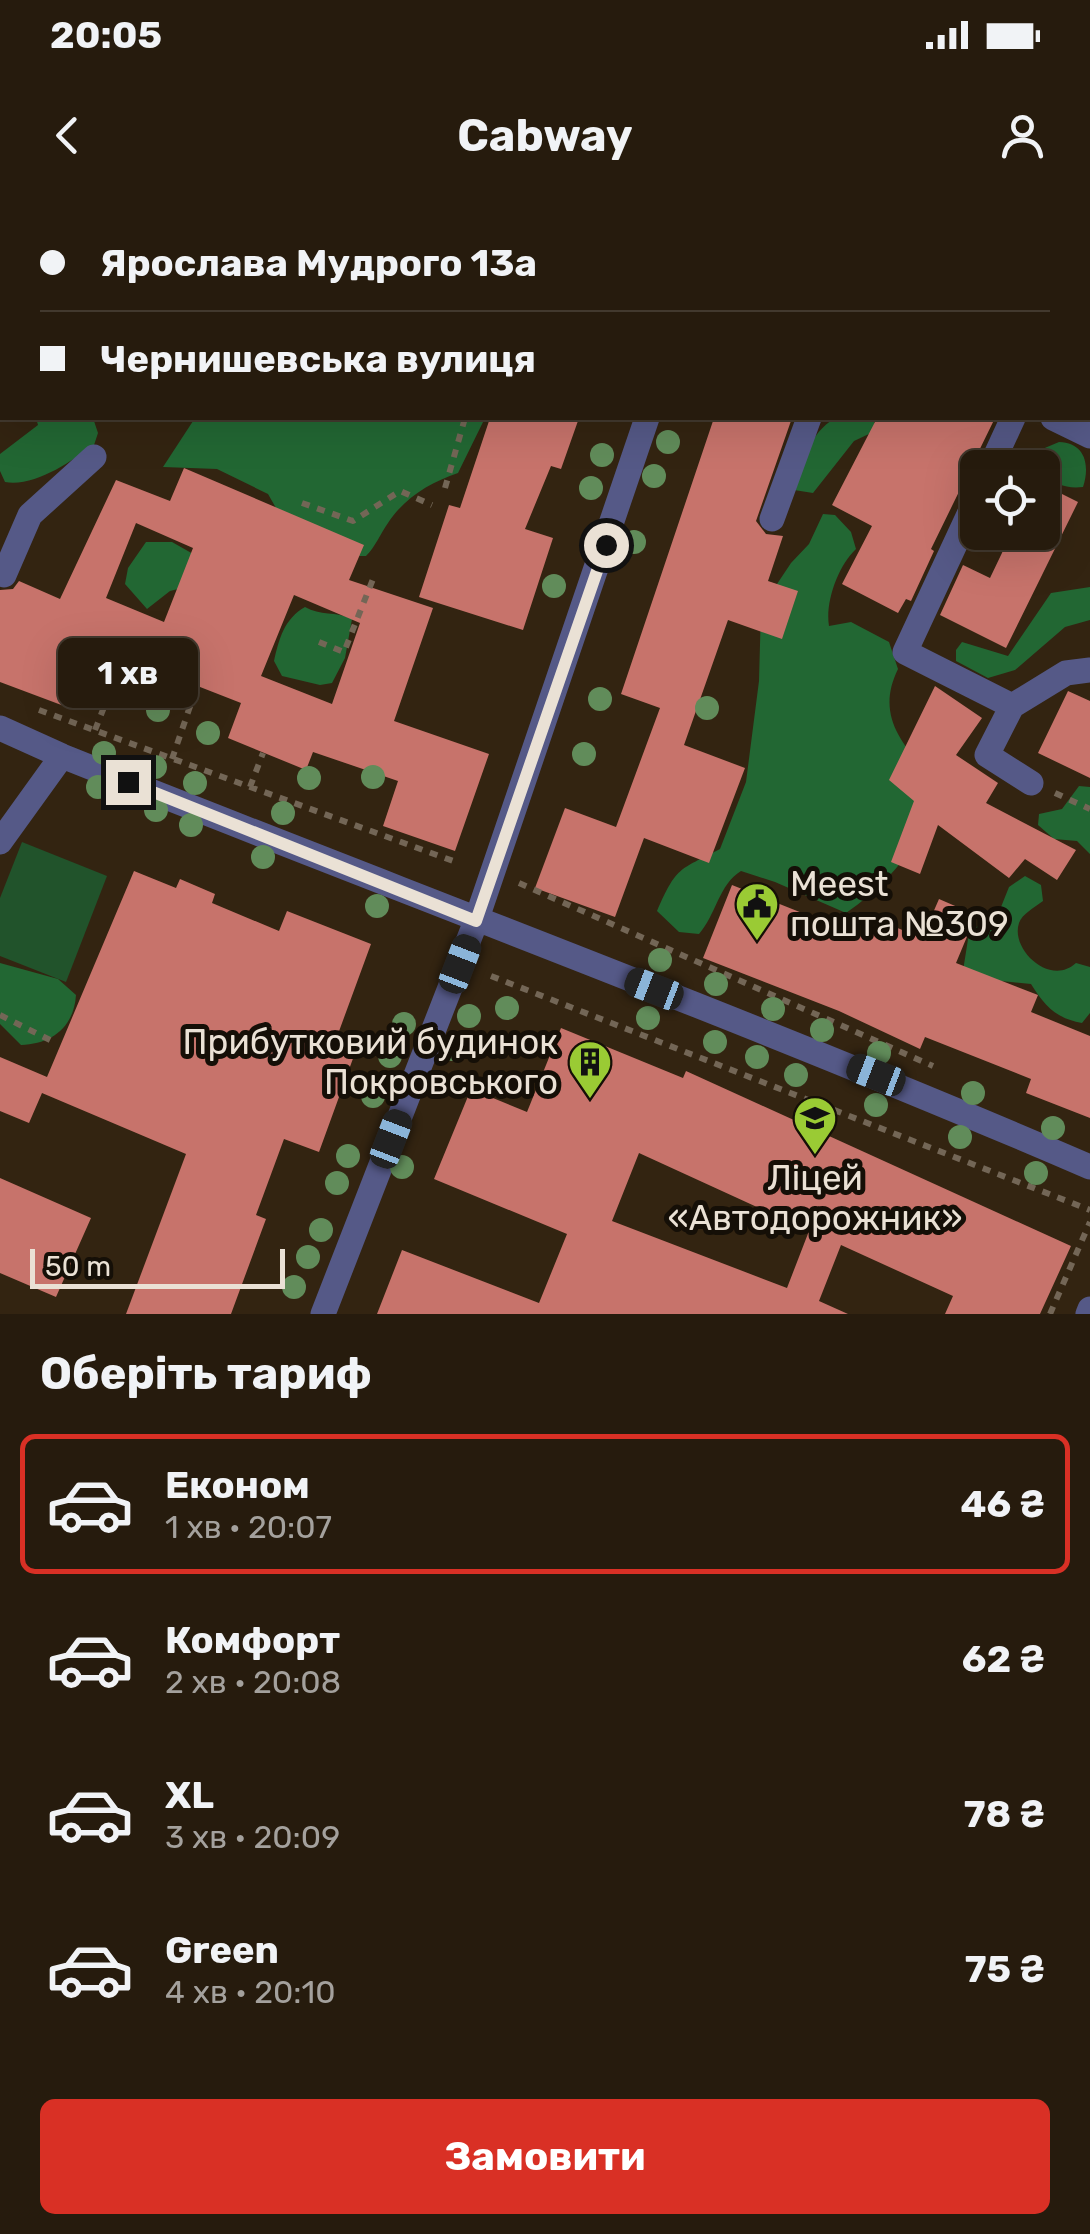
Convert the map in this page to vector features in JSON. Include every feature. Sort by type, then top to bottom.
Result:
[{"type":"street","points":[[323,1314],[476,921],[646,420]]},
{"type":"street","points":[[772,519],[807,420]]},
{"type":"street","points":[[998,450],[1012,420]]},
{"type":"street","points":[[1057,420],[1090,436]]},
{"type":"street","points":[[4,575],[30,515],[94,457]]},
{"type":"street","points":[[960,534],[905,652],[1012,706]]},
{"type":"street","points":[[1031,783],[987,754],[1012,706],[1066,673],[1090,670]]},
{"type":"street","points":[[0,728],[476,921],[876,1075],[1090,1168]]},
{"type":"street","points":[[0,842],[62,756]]},
{"type":"path","points":[[445,488],[464,420]]},
{"type":"path","points":[[302,503],[353,520],[400,491],[432,505]]},
{"type":"path","points":[[319,642],[344,652],[375,574]]},
{"type":"path","points":[[172,758],[197,686]]},
{"type":"path","points":[[95,730],[108,697]]},
{"type":"path","points":[[38,710],[456,862]]},
{"type":"path","points":[[250,787],[263,752]]},
{"type":"path","points":[[519,883],[947,1072]]},
{"type":"path","points":[[491,976],[1090,1210]]},
{"type":"path","points":[[0,1015],[56,1043]]},
{"type":"path","points":[[1050,1314],[1090,1222]]},
{"type":"green space","points":[[37,420],[94,420],[98,433],[94,445],[63,465],[28,481],[5,482],[0,454],[38,425]]},
{"type":"green space","points":[[194,420],[484,420],[458,473],[428,486],[402,506],[366,556],[343,556],[280,515],[268,494],[217,469],[163,467]]},
{"type":"green space","points":[[832,420],[873,420],[875,424],[871,433],[854,441],[813,493],[794,490],[813,440]]},
{"type":"green space","points":[[1059,442],[1080,451],[1086,464],[1083,487],[1060,484],[1060,450],[1040,450]]},
{"type":"green space","points":[[823,514],[835,515],[851,532],[856,549],[834,585],[829,626],[851,622],[889,642],[898,669],[892,686],[891,715],[902,741],[931,778],[927,820],[910,851],[891,874],[846,913],[741,871],[728,884],[699,934],[679,932],[657,911],[680,871],[720,849],[746,782],[759,681],[761,608],[809,544]]},
{"type":"green space","points":[[146,542],[172,542],[209,563],[194,585],[170,591],[147,609],[125,584],[128,568]]},
{"type":"green space","points":[[1090,587],[1090,620],[1065,627],[1015,670],[988,678],[956,661],[956,650],[962,642],[1008,656],[1051,593]]},
{"type":"green space","points":[[305,607],[352,619],[345,658],[332,683],[320,685],[282,676],[274,661],[287,624]]},
{"type":"green space","points":[[1079,786],[1090,787],[1090,854],[1077,841],[1054,839],[1038,825],[1039,814],[1062,809]]},
{"type":"green space","points":[[22,842],[107,876],[66,982],[0,956],[0,898]]},
{"type":"green space","points":[[1025,876],[1041,885],[1043,901],[1019,923],[1020,944],[1044,968],[1055,971],[1076,963],[1090,967],[1090,1013],[1082,1023],[1052,1010],[1031,984],[962,977],[969,933],[1001,907],[1009,887]]},
{"type":"green space","points":[[0,963],[58,979],[76,995],[71,1016],[59,1032],[42,1041],[21,1045],[0,1024]]},
{"type":"building","points":[[489,420],[578,420],[561,469],[551,466],[525,529],[553,538],[523,630],[419,597],[449,505],[460,508]]},
{"type":"building","points":[[713,420],[791,420],[756,521],[766,534],[783,536],[768,581],[798,591],[782,639],[728,620],[684,745],[745,768],[709,863],[644,838],[615,917],[535,888],[565,808],[616,827],[660,708],[621,694]]},
{"type":"building","points":[[876,420],[994,420],[979,450],[960,450],[960,490],[911,601],[906,599],[898,613],[842,584],[872,526],[832,505]]},
{"type":"building","points":[[184,468],[364,545],[349,580],[433,608],[394,721],[489,754],[455,851],[383,826],[398,781],[313,752],[306,770],[228,738],[241,703],[154,669],[138,709],[73,683],[64,706],[0,682],[0,590],[13,589],[19,581],[60,599],[116,480],[170,501]],"holes":[[[136,523],[193,548],[164,622],[106,598]],[[294,595],[360,623],[332,704],[261,676]]]},
{"type":"building","points":[[1060,493],[1078,502],[1060,538]]},
{"type":"building","points":[[1003,550],[1054,550],[1006,648],[940,615],[963,565],[990,578]]},
{"type":"building","points":[[935,686],[982,718],[956,755],[998,783],[986,803],[1076,850],[1057,880],[1025,859],[1009,878],[938,825],[920,874],[891,862],[914,801],[889,780]]},
{"type":"building","points":[[1068,691],[1090,701],[1090,778],[1038,753]]},
{"type":"building","points":[[134,871],[176,888],[180,879],[215,894],[212,903],[279,931],[287,911],[371,944],[338,1034],[359,1042],[319,1152],[284,1139],[256,1215],[266,1219],[231,1314],[126,1314],[186,1154],[42,1093],[29,1123],[0,1111],[0,1057],[47,1077]]},
{"type":"building","points":[[732,885],[870,940],[878,920],[922,938],[939,899],[976,915],[956,963],[1038,995],[1031,1012],[1090,1036],[1090,1118],[1026,1093],[1031,1079],[925,1037],[920,1049],[839,1011],[703,958]]},
{"type":"building","points":[[561,1028],[683,1078],[686,1071],[1071,1246],[1040,1314],[945,1314],[953,1296],[841,1245],[819,1301],[848,1314],[377,1314],[402,1250],[539,1303],[567,1234],[434,1179],[471,1089],[527,1112]],"holes":[[[639,1153],[809,1231],[787,1288],[612,1221]]]},
{"type":"building","points":[[0,1178],[91,1218],[56,1297],[0,1273]]},
{"type":"place","name":"Meest пошта №309","points":[[757,942]]},
{"type":"place","name":"Прибутковий будинок Покровського","points":[[590,1100]]},
{"type":"place","name":"Ліцей «Автодорожник»","points":[[815,1156]]},
{"type":"route","points":[[128,782],[476,921],[606,545]]}]
